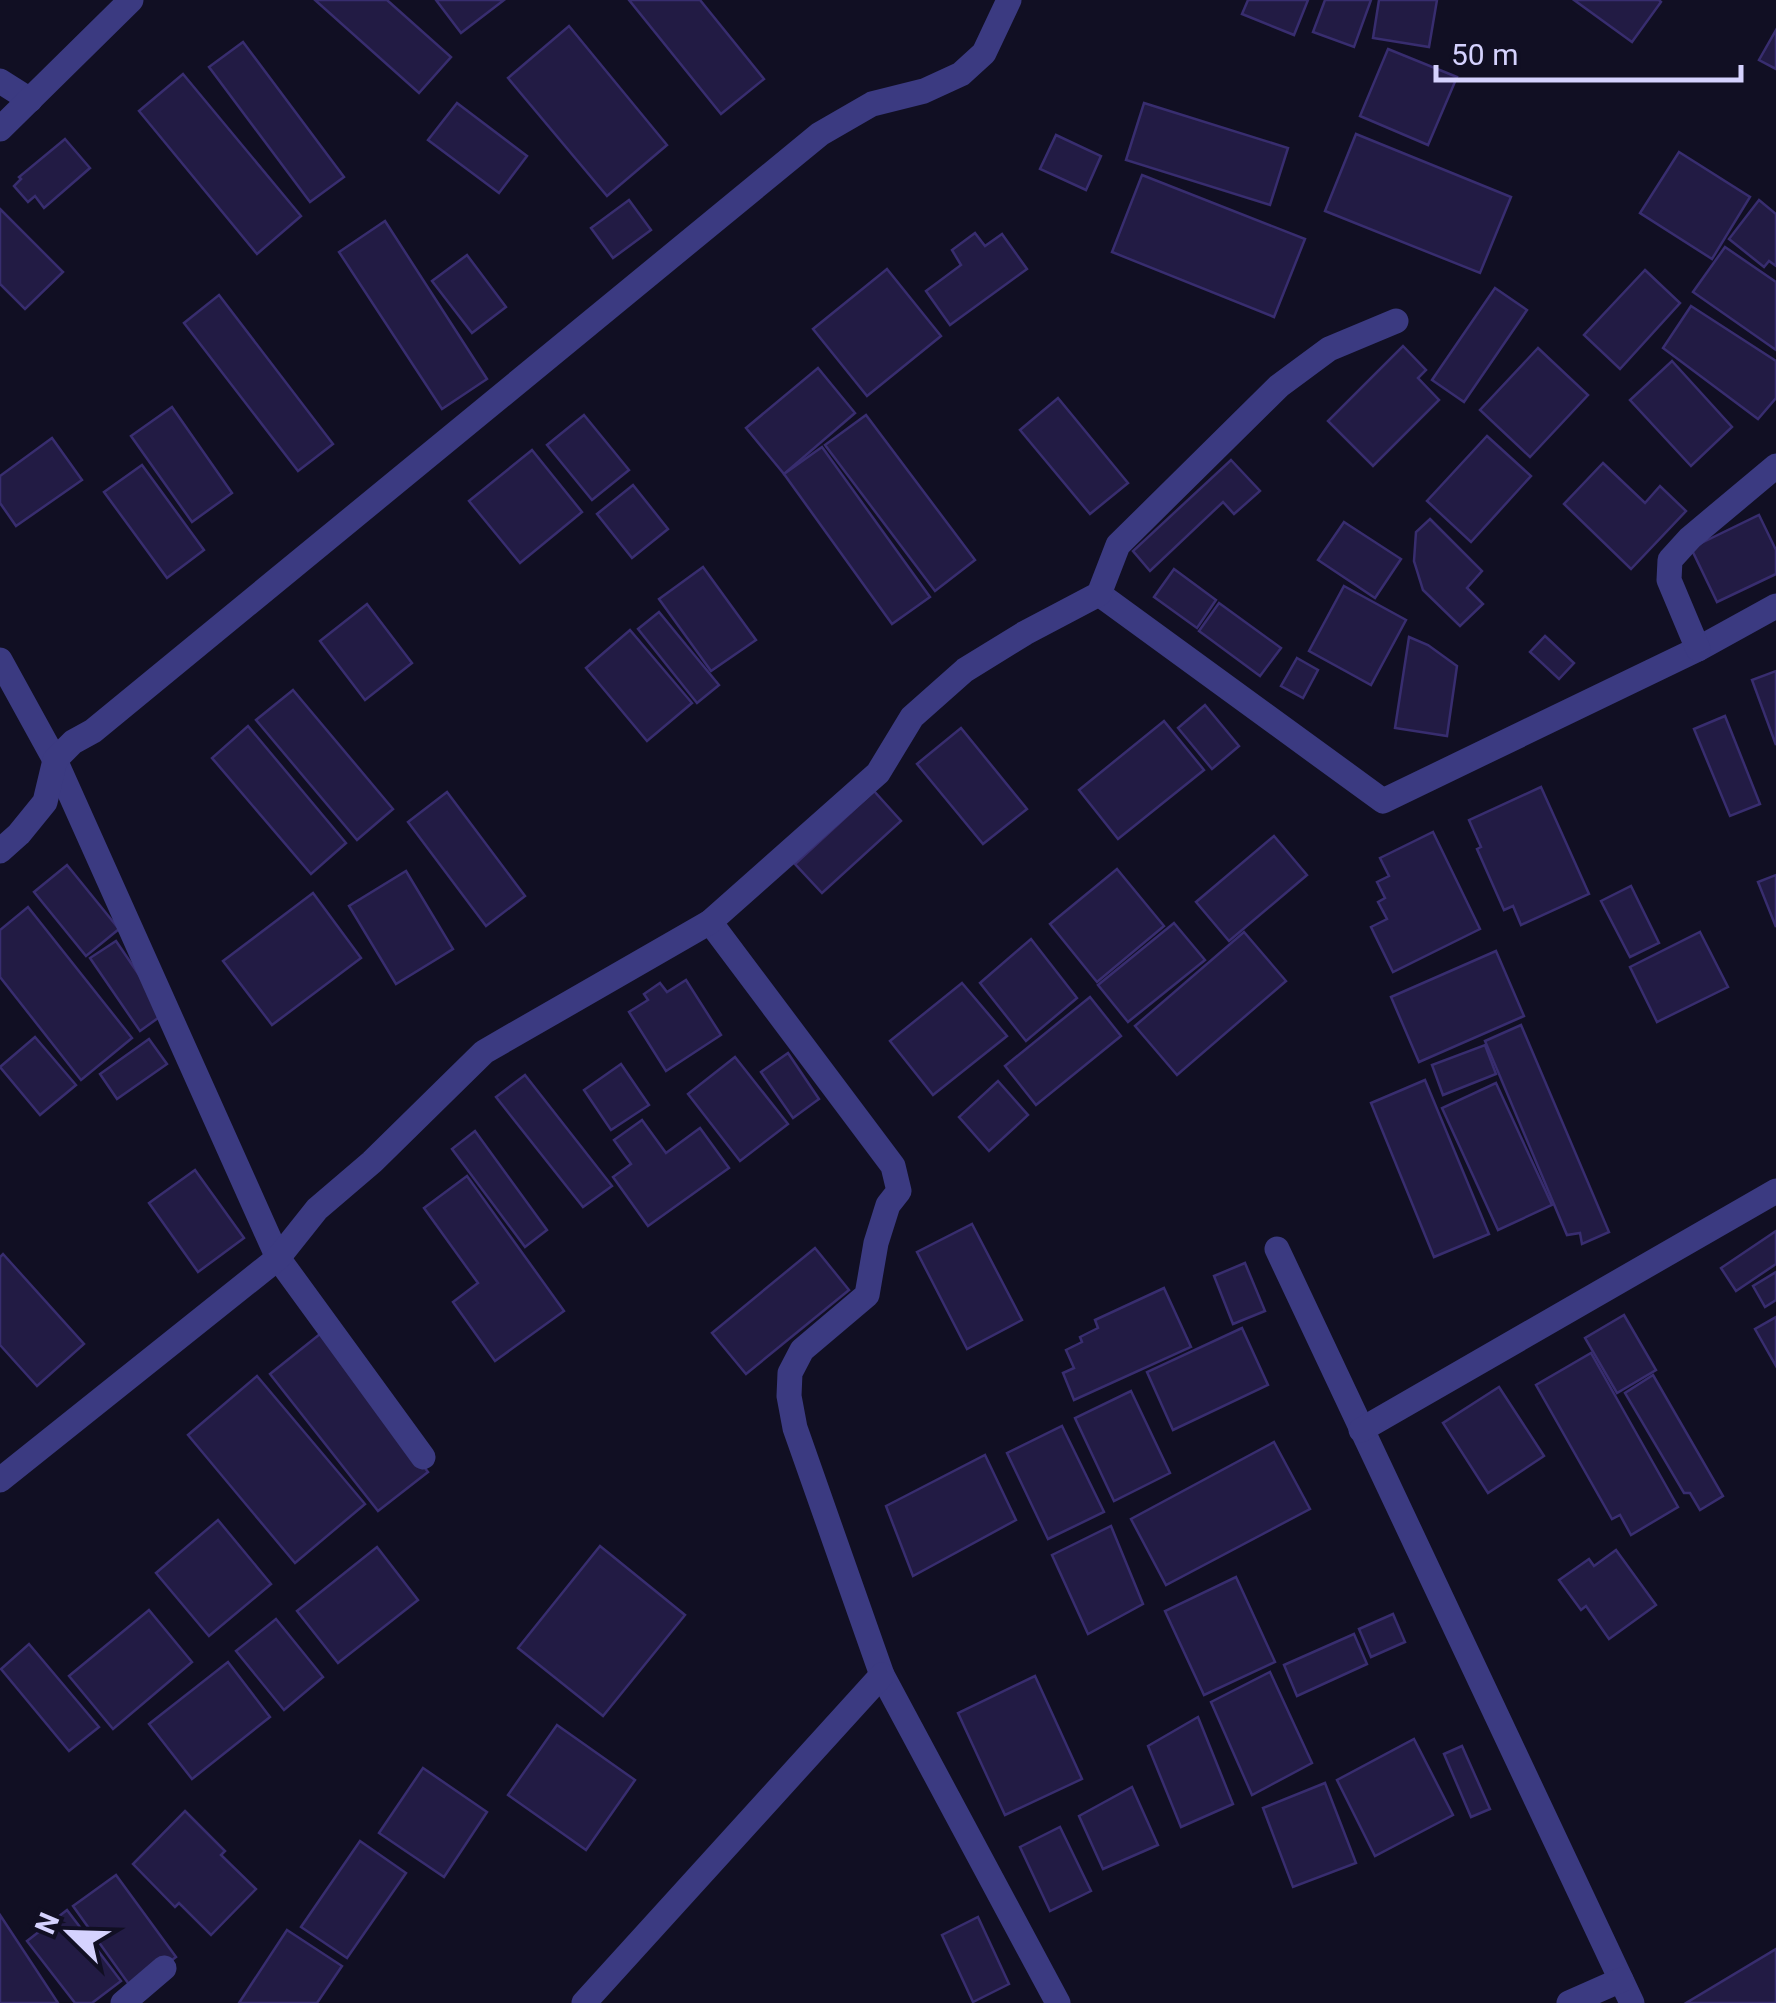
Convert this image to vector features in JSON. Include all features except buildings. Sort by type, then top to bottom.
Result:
[{"type":"street","points":[[0,128],[131,0]]},
{"type":"street","points":[[0,851],[44,802],[55,760],[820,134],[872,104],[924,91],[961,74],[984,54],[1009,0]]},
{"type":"street","points":[[0,81],[30,100]]},
{"type":"street","points":[[0,1480],[278,1258],[317,1209],[372,1162],[484,1052],[710,922],[878,772],[912,717],[965,670],[1025,632],[1099,594],[1118,545],[1279,386],[1330,349],[1396,321]]},
{"type":"street","points":[[1698,649],[1669,580],[1670,560],[1690,538],[1776,466]]},
{"type":"street","points":[[1099,594],[1383,802],[1698,649],[1776,606]]},
{"type":"street","points":[[0,660],[55,760],[278,1258],[423,1457]]},
{"type":"street","points":[[710,922],[893,1166],[900,1192],[888,1206],[876,1243],[867,1294],[802,1350],[790,1373],[795,1428],[882,1675],[1058,2003]]},
{"type":"street","points":[[1361,1430],[1776,1191]]},
{"type":"street","points":[[1277,1250],[1626,1991],[1569,2003]]},
{"type":"street","points":[[584,2003],[882,1675]]},
{"type":"street","points":[[123,2003],[164,1968]]}]
